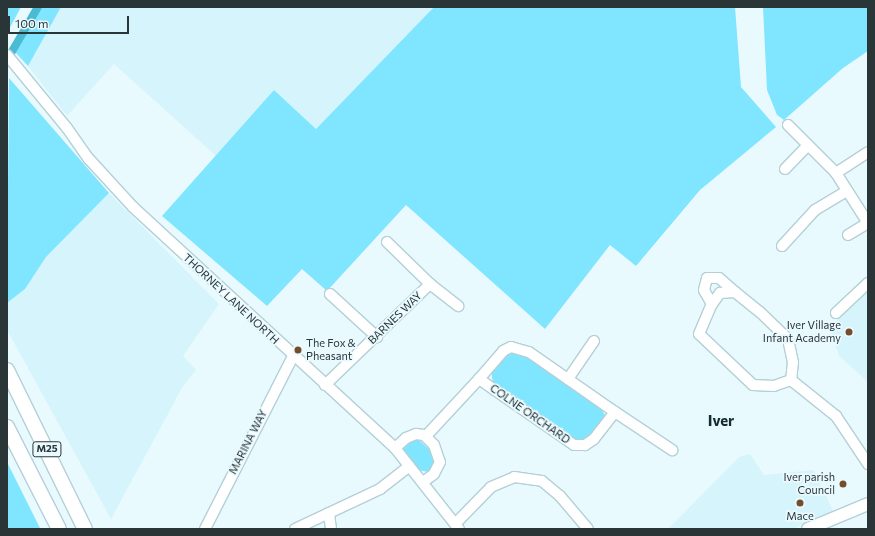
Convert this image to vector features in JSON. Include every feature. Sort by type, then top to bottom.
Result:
[{"type":"highway","name":"M25","points":[[7,370],[85,529]]},
{"type":"highway","name":"M25","points":[[7,427],[59,529]]},
{"type":"main road","points":[[808,529],[868,504]]},
{"type":"street","name":"THORNEY LANE NORTH","points":[[7,55],[67,128],[89,159],[133,207],[293,356],[395,448],[458,526]]},
{"type":"street","points":[[788,125],[836,173],[868,223],[848,235]]},
{"type":"street","points":[[785,169],[808,145]]},
{"type":"street","points":[[836,173],[868,152]]},
{"type":"street","points":[[782,246],[815,210],[847,191]]},
{"type":"street","name":"BARNES WAY","points":[[387,242],[430,284],[458,306]]},
{"type":"street","points":[[712,304],[704,290],[706,278],[720,278],[760,312],[788,339],[793,362],[791,380]]},
{"type":"street","points":[[836,313],[868,283]]},
{"type":"street","name":"BARNES WAY","points":[[325,385],[430,284]]},
{"type":"street","points":[[735,292],[720,293],[712,304],[699,334],[753,386],[774,386],[791,380]]},
{"type":"street","points":[[330,294],[376,337]]},
{"type":"street","points":[[568,380],[594,341]]},
{"type":"street","name":"COLNE ORCHARD","points":[[426,436],[503,351],[511,347],[529,352],[672,450]]},
{"type":"street","name":"MARINA WAY","points":[[205,529],[293,356]]},
{"type":"street","name":"COLNE ORCHARD","points":[[479,379],[574,444],[585,445],[594,439],[615,412]]},
{"type":"street","points":[[791,380],[836,416],[868,464]]},
{"type":"street","points":[[395,448],[406,438],[416,434],[426,436],[434,445],[440,462],[434,474],[423,482]]},
{"type":"street","points":[[295,529],[380,489],[409,466]]},
{"type":"street","points":[[458,526],[491,487],[514,477],[542,481],[560,496],[588,529]]},
{"type":"street","points":[[329,513],[331,529]]},
{"type":"shaded area","points":[[7,7],[21,7],[7,33]]},
{"type":"shaded area","points":[[40,7],[61,7],[28,66],[15,52]]},
{"type":"shaded area","points":[[61,7],[434,7],[316,129],[274,90],[216,156],[114,64],[67,116],[28,66]]},
{"type":"shaded area","points":[[434,7],[735,7],[741,87],[776,127],[700,190],[636,266],[610,245],[545,329],[406,205],[327,291],[302,269],[267,306],[162,216],[274,90],[316,129]]},
{"type":"shaded area","points":[[763,7],[868,7],[868,51],[843,68],[784,120],[777,115],[767,90]]},
{"type":"shaded area","points":[[9,78],[109,193],[46,257],[25,289],[7,303]]},
{"type":"shaded area","points":[[109,193],[219,304],[183,356],[196,370],[182,388],[111,519],[7,330],[7,303],[25,289],[46,257]]},
{"type":"shaded area","name":"Iver Village Infant Academy","points":[[868,285],[868,382],[839,356],[827,321],[833,327],[837,322],[837,315]]},
{"type":"shaded area","points":[[518,350],[599,406],[605,415],[586,441],[574,440],[493,384],[491,370],[509,351]]},
{"type":"shaded area","points":[[414,439],[419,440],[432,452],[435,466],[428,472],[418,470],[403,452],[406,442]]},
{"type":"shaded area","points":[[750,454],[764,475],[814,470],[833,511],[793,529],[668,529],[739,457]]},
{"type":"shaded area","points":[[7,462],[40,528],[41,529],[7,529]]},
{"type":"waterway","points":[[7,60],[38,7]]},
{"type":"place","name":"Iver Village Infant Academy","points":[[849,332]]},
{"type":"place","name":"The Fox & Pheasant","points":[[298,350]]},
{"type":"place","name":"Iver parish Council","points":[[843,484]]},
{"type":"place","name":"Mace","points":[[800,503]]},
{"type":"district","name":"Iver","points":[[721,421]]}]
